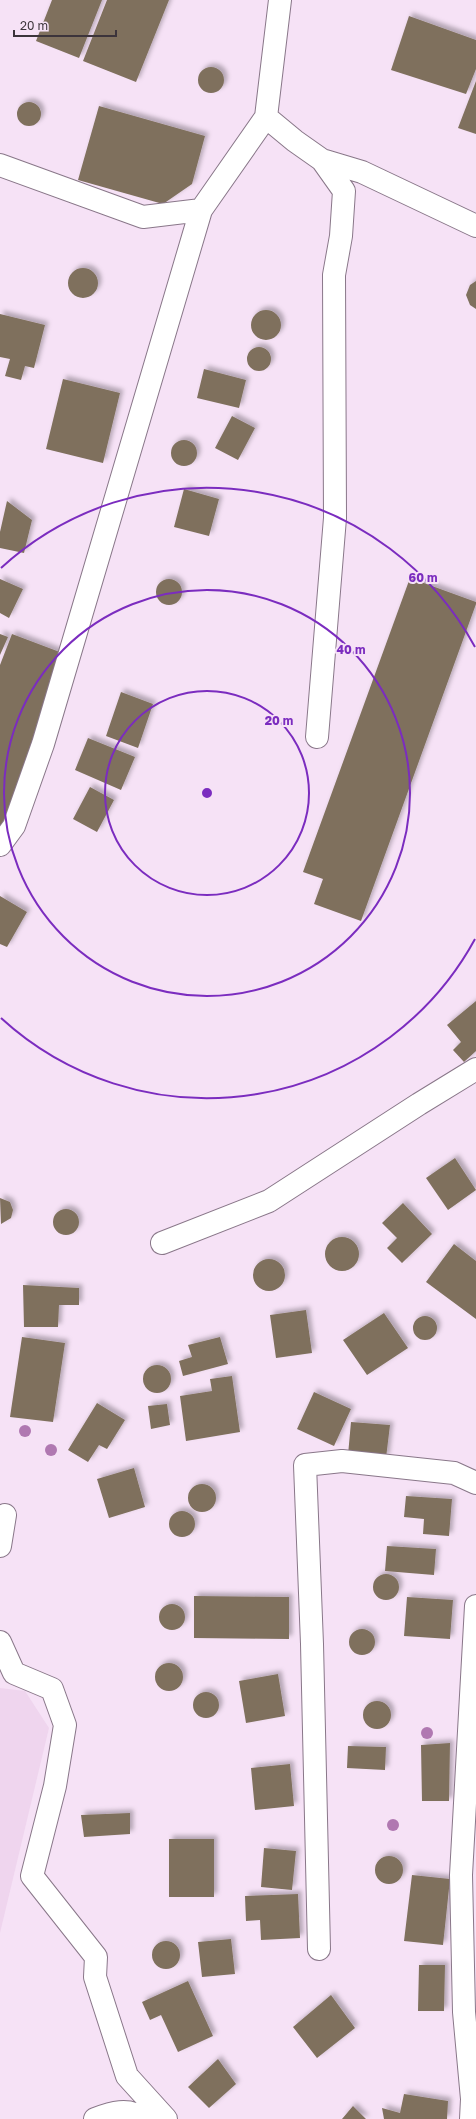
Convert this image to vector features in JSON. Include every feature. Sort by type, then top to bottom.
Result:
[{"type":"street","points":[[0,844],[14,826],[43,744],[201,210],[266,117],[280,0]]},
{"type":"street","points":[[266,117],[294,141],[322,160],[362,172],[476,226]]},
{"type":"street","points":[[316,737],[335,518],[334,275],[341,236],[344,191],[322,160]]},
{"type":"street","points":[[0,165],[143,217],[201,210]]},
{"type":"street","points":[[162,1243],[270,1201],[419,1104],[476,1069]]},
{"type":"street","points":[[319,1949],[312,1644],[305,1465],[342,1461],[454,1473],[476,1483]]},
{"type":"street","points":[[0,1546],[5,1515]]},
{"type":"street","points":[[471,2119],[472,2099],[464,2012],[461,1875],[476,1606]]},
{"type":"street","points":[[0,1642],[14,1673],[52,1689],[65,1725],[55,1786],[32,1876],[96,1957],[95,1977],[102,2005],[128,2076],[166,2119]]},
{"type":"street","points":[[95,2119],[112,2112],[127,2112],[143,2119]]},
{"type":"shaded area","points":[[0,1688],[25,1691],[49,1728],[0,1933]]},
{"type":"building","points":[[52,0],[102,0],[79,58],[36,41]]},
{"type":"building","points":[[107,0],[169,0],[136,82],[83,61]]},
{"type":"building","points":[[409,16],[476,40],[476,69],[466,94],[391,70]]},
{"type":"building","points":[[211,67],[220,71],[224,80],[220,89],[211,93],[202,89],[198,80],[202,71]]},
{"type":"building","points":[[476,81],[476,134],[458,128]]},
{"type":"building","points":[[29,102],[34,103],[40,109],[40,119],[34,125],[29,126],[24,125],[18,119],[17,114],[18,109],[24,103]]},
{"type":"building","points":[[99,106],[205,136],[192,184],[163,204],[78,180]]},
{"type":"building","points":[[83,268],[89,269],[97,277],[97,289],[89,297],[83,298],[77,297],[69,289],[68,283],[69,277],[77,269]]},
{"type":"building","points":[[476,281],[476,309],[470,305],[466,295],[470,285]]},
{"type":"building","points":[[266,310],[272,311],[280,319],[280,331],[272,339],[266,340],[260,339],[252,331],[251,325],[252,319],[260,311]]},
{"type":"building","points":[[0,314],[45,325],[34,368],[25,366],[21,380],[5,376],[10,359],[0,357]]},
{"type":"building","points":[[259,347],[267,351],[271,359],[267,367],[259,371],[251,367],[247,359],[251,351]]},
{"type":"building","points":[[204,369],[246,380],[239,408],[197,398]]},
{"type":"building","points":[[63,379],[120,393],[103,463],[46,449]]},
{"type":"building","points":[[232,416],[255,428],[238,460],[215,448]]},
{"type":"building","points":[[184,440],[193,444],[197,453],[193,462],[184,466],[175,462],[171,453],[175,444]]},
{"type":"building","points":[[184,489],[219,499],[209,536],[174,527]]},
{"type":"building","points":[[7,501],[32,520],[24,553],[0,548],[0,532]]},
{"type":"building","points":[[410,578],[476,602],[476,604],[361,921],[314,904],[323,879],[303,872]]},
{"type":"building","points":[[0,579],[23,589],[9,618],[0,613]]},
{"type":"building","points":[[169,579],[178,583],[182,592],[178,601],[169,605],[160,601],[156,592],[160,583]]},
{"type":"building","points":[[0,634],[8,637],[0,655]]},
{"type":"building","points":[[12,634],[65,654],[2,826],[0,826],[0,665]]},
{"type":"building","points":[[121,692],[153,704],[138,748],[106,736]]},
{"type":"building","points":[[88,738],[135,757],[121,790],[75,770]]},
{"type":"building","points":[[90,787],[114,800],[97,832],[73,819]]},
{"type":"building","points":[[0,896],[27,912],[7,947],[0,944]]},
{"type":"building","points":[[476,1001],[476,1051],[464,1062],[453,1050],[461,1042],[447,1025]]},
{"type":"building","points":[[455,1158],[476,1190],[448,1210],[426,1178]]},
{"type":"building","points":[[0,1198],[10,1202],[13,1210],[11,1218],[1,1224]]},
{"type":"building","points":[[403,1203],[432,1234],[402,1263],[387,1248],[397,1238],[382,1223]]},
{"type":"building","points":[[66,1209],[75,1213],[79,1222],[75,1231],[66,1235],[57,1231],[53,1222],[57,1213]]},
{"type":"building","points":[[342,1237],[348,1238],[354,1242],[358,1248],[358,1260],[354,1266],[348,1270],[342,1271],[336,1270],[330,1266],[326,1260],[325,1254],[326,1248],[330,1242],[336,1238]]},
{"type":"building","points":[[454,1244],[476,1261],[476,1319],[426,1282]]},
{"type":"building","points":[[269,1259],[280,1264],[285,1275],[280,1286],[269,1291],[258,1286],[253,1275],[258,1264]]},
{"type":"building","points":[[23,1285],[79,1288],[79,1305],[59,1305],[58,1327],[24,1327]]},
{"type":"building","points":[[306,1310],[312,1353],[276,1358],[270,1315]]},
{"type":"building","points":[[384,1313],[408,1348],[367,1375],[343,1340]]},
{"type":"building","points":[[420,1316],[430,1316],[437,1323],[437,1333],[430,1340],[420,1340],[413,1333],[413,1323]]},
{"type":"building","points":[[22,1337],[65,1343],[53,1422],[10,1417]]},
{"type":"building","points":[[220,1337],[228,1364],[183,1376],[179,1361],[192,1357],[188,1345]]},
{"type":"building","points":[[157,1365],[167,1369],[171,1379],[167,1389],[157,1393],[147,1389],[143,1379],[147,1369]]},
{"type":"building","points":[[232,1376],[240,1432],[186,1441],[180,1396],[212,1391],[210,1379]]},
{"type":"building","points":[[314,1392],[351,1409],[334,1446],[297,1429]]},
{"type":"building","points":[[97,1403],[125,1420],[107,1449],[99,1445],[88,1462],[68,1450]]},
{"type":"building","points":[[167,1404],[170,1425],[151,1429],[148,1406]]},
{"type":"building","points":[[351,1422],[390,1425],[386,1458],[348,1455]]},
{"type":"building","points":[[134,1468],[145,1507],[109,1518],[97,1479]]},
{"type":"building","points":[[202,1484],[212,1488],[216,1498],[212,1508],[202,1512],[192,1508],[188,1498],[192,1488]]},
{"type":"building","points":[[406,1496],[452,1499],[449,1536],[423,1534],[424,1519],[404,1517]]},
{"type":"building","points":[[182,1511],[191,1515],[195,1524],[191,1533],[182,1537],[173,1533],[169,1524],[173,1515]]},
{"type":"building","points":[[387,1546],[436,1549],[434,1575],[385,1571]]},
{"type":"building","points":[[386,1574],[396,1577],[399,1587],[396,1597],[386,1600],[376,1597],[373,1587],[376,1577]]},
{"type":"building","points":[[194,1596],[289,1597],[289,1639],[194,1638]]},
{"type":"building","points":[[407,1597],[453,1600],[450,1639],[404,1636]]},
{"type":"building","points":[[172,1604],[181,1608],[185,1617],[181,1626],[172,1630],[163,1626],[159,1617],[163,1608]]},
{"type":"building","points":[[362,1629],[371,1633],[375,1642],[371,1651],[362,1655],[353,1651],[349,1642],[353,1633]]},
{"type":"building","points":[[169,1663],[179,1667],[183,1677],[179,1687],[169,1691],[159,1687],[155,1677],[159,1667]]},
{"type":"building","points":[[278,1674],[285,1716],[246,1723],[239,1681]]},
{"type":"building","points":[[206,1692],[215,1696],[219,1705],[215,1714],[206,1718],[197,1714],[193,1705],[197,1696]]},
{"type":"building","points":[[377,1701],[387,1705],[391,1715],[387,1725],[377,1729],[367,1725],[363,1715],[367,1705]]},
{"type":"building","points":[[450,1743],[449,1801],[422,1801],[421,1745]]},
{"type":"building","points":[[348,1746],[386,1747],[385,1770],[347,1768]]},
{"type":"building","points":[[290,1764],[294,1806],[255,1810],[251,1768]]},
{"type":"building","points":[[130,1813],[130,1834],[84,1837],[81,1815]]},
{"type":"building","points":[[169,1839],[214,1839],[214,1897],[169,1897]]},
{"type":"building","points":[[264,1848],[296,1851],[292,1890],[261,1887]]},
{"type":"building","points":[[389,1856],[399,1860],[403,1870],[399,1880],[389,1884],[379,1880],[375,1870],[379,1860]]},
{"type":"building","points":[[412,1875],[450,1879],[443,1945],[404,1941]]},
{"type":"building","points":[[298,1894],[300,1938],[261,1940],[260,1920],[246,1921],[245,1896]]},
{"type":"building","points":[[231,1939],[235,1974],[202,1977],[198,1942]]},
{"type":"building","points":[[166,1941],[176,1945],[180,1955],[176,1965],[166,1969],[156,1965],[152,1955],[156,1945]]},
{"type":"building","points":[[419,1965],[445,1965],[444,2011],[418,2011]]},
{"type":"building","points":[[188,1981],[213,2036],[178,2052],[161,2015],[150,2020],[142,2002]]},
{"type":"building","points":[[331,1995],[355,2028],[317,2058],[293,2027]]},
{"type":"building","points":[[218,2059],[236,2084],[209,2108],[188,2087]]},
{"type":"building","points":[[404,2094],[448,2101],[447,2119],[384,2119],[382,2108],[400,2113]]},
{"type":"building","points":[[353,2106],[366,2119],[342,2119]]}]
